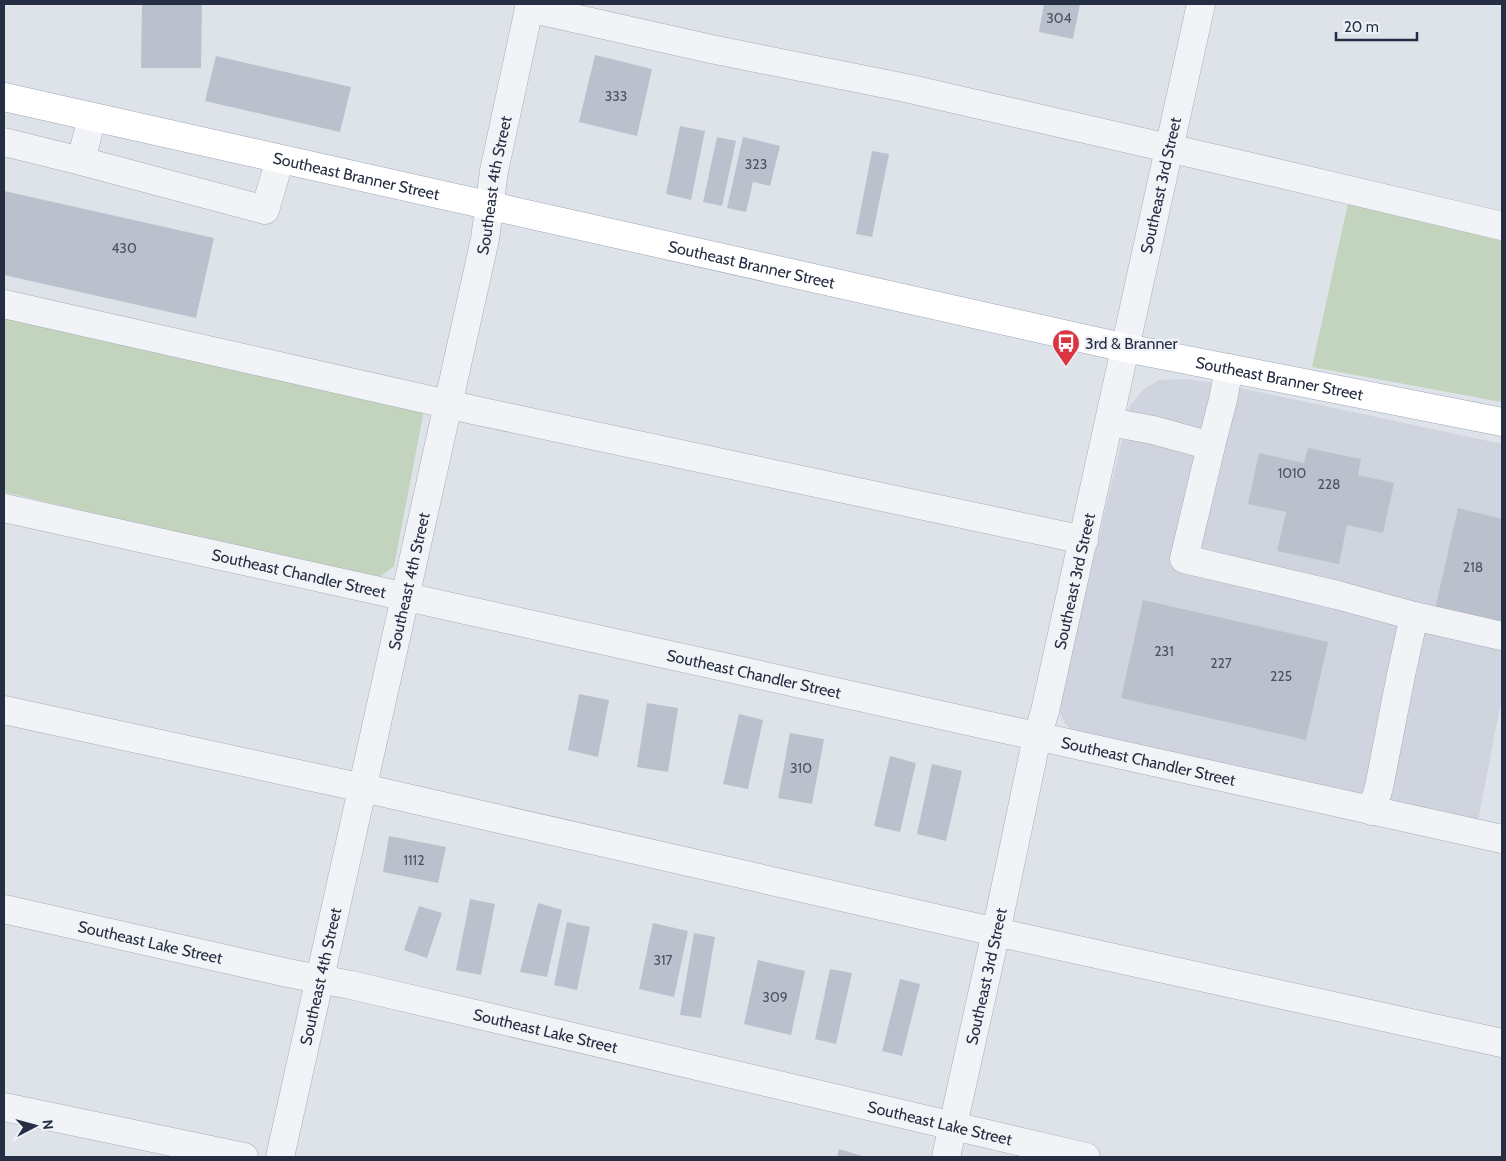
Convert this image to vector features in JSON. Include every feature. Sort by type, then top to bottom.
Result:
[{"type":"main road","name":"Southeast Branner Street","points":[[4,97],[1126,348],[1502,422]]},
{"type":"street","name":"Southeast 3rd Street","points":[[946,1157],[996,932],[1036,737],[1045,711],[1084,540],[1168,148],[1202,4]]},
{"type":"street","points":[[529,6],[711,48],[906,88],[1502,226]]},
{"type":"street","name":"Southeast 4th Street","points":[[280,1157],[484,239],[494,171],[529,6]]},
{"type":"street","points":[[81,161],[92,117]]},
{"type":"street","points":[[4,142],[265,210],[280,158]]},
{"type":"street","points":[[4,304],[448,404],[1084,540]]},
{"type":"street","points":[[1229,368],[1223,400],[1184,558],[1337,595],[1414,616],[1502,636]]},
{"type":"street","points":[[1110,422],[1153,430],[1211,446]]},
{"type":"street","name":"Southeast Chandler Street","points":[[4,508],[1502,839]]},
{"type":"street","points":[[1372,811],[1379,787],[1414,616]]},
{"type":"street","points":[[4,710],[363,788],[996,932],[1502,1043]]},
{"type":"street","name":"Southeast Lake Street","points":[[4,909],[320,978],[1086,1157]]},
{"type":"street","points":[[4,1107],[244,1157]]},
{"type":"shaded area","points":[[1186,379],[1217,383],[1502,444],[1502,697],[1478,820],[1071,730],[1064,722],[1058,709],[1130,406],[1143,390],[1159,380]]},
{"type":"green space","points":[[1352,185],[1502,221],[1502,402],[1312,367]]},
{"type":"green space","points":[[4,307],[425,405],[394,566],[381,576],[360,576],[4,492]]},
{"type":"building","points":[[142,4],[202,4],[201,68],[141,68]]},
{"type":"building","points":[[1044,4],[1080,4],[1073,39],[1039,32]]},
{"type":"building","points":[[595,55],[652,69],[637,136],[579,122]]},
{"type":"building","points":[[216,56],[351,87],[340,132],[205,101]]},
{"type":"building","points":[[680,126],[705,131],[691,200],[666,194]]},
{"type":"building","points":[[717,137],[736,141],[722,206],[703,202]]},
{"type":"building","points":[[743,137],[780,146],[770,186],[753,182],[746,212],[727,208]]},
{"type":"building","points":[[872,151],[889,154],[872,237],[856,234]]},
{"type":"building","points":[[4,191],[214,238],[196,318],[4,275]]},
{"type":"building","points":[[1308,448],[1361,459],[1358,475],[1394,483],[1383,533],[1347,525],[1339,564],[1277,551],[1286,512],[1248,504],[1259,453],[1304,463]]},
{"type":"building","points":[[1458,508],[1502,519],[1502,630],[1434,614]]},
{"type":"building","points":[[1143,600],[1328,642],[1306,740],[1121,698]]},
{"type":"building","points":[[579,694],[609,700],[598,757],[568,750]]},
{"type":"building","points":[[647,703],[678,708],[668,772],[637,767]]},
{"type":"building","points":[[739,714],[763,720],[748,789],[723,784]]},
{"type":"building","points":[[790,733],[824,739],[812,804],[778,798]]},
{"type":"building","points":[[890,756],[916,763],[900,832],[874,826]]},
{"type":"building","points":[[932,764],[962,771],[946,841],[917,834]]},
{"type":"building","points":[[389,836],[446,847],[438,883],[383,872]]},
{"type":"building","points":[[470,899],[495,904],[481,975],[456,970]]},
{"type":"building","points":[[538,903],[562,910],[547,977],[520,972]]},
{"type":"building","points":[[419,906],[442,913],[427,958],[404,950]]},
{"type":"building","points":[[567,922],[590,927],[577,990],[554,985]]},
{"type":"building","points":[[653,923],[688,931],[674,997],[639,989]]},
{"type":"building","points":[[694,933],[715,937],[701,1018],[680,1015]]},
{"type":"building","points":[[758,960],[805,971],[791,1035],[744,1024]]},
{"type":"building","points":[[830,969],[852,973],[836,1044],[815,1039]]},
{"type":"building","points":[[900,979],[920,984],[902,1056],[882,1051]]},
{"type":"building","points":[[839,1149],[866,1157],[837,1157]]},
{"type":"place","name":"3rd & Branner","points":[[1066,367]]}]
